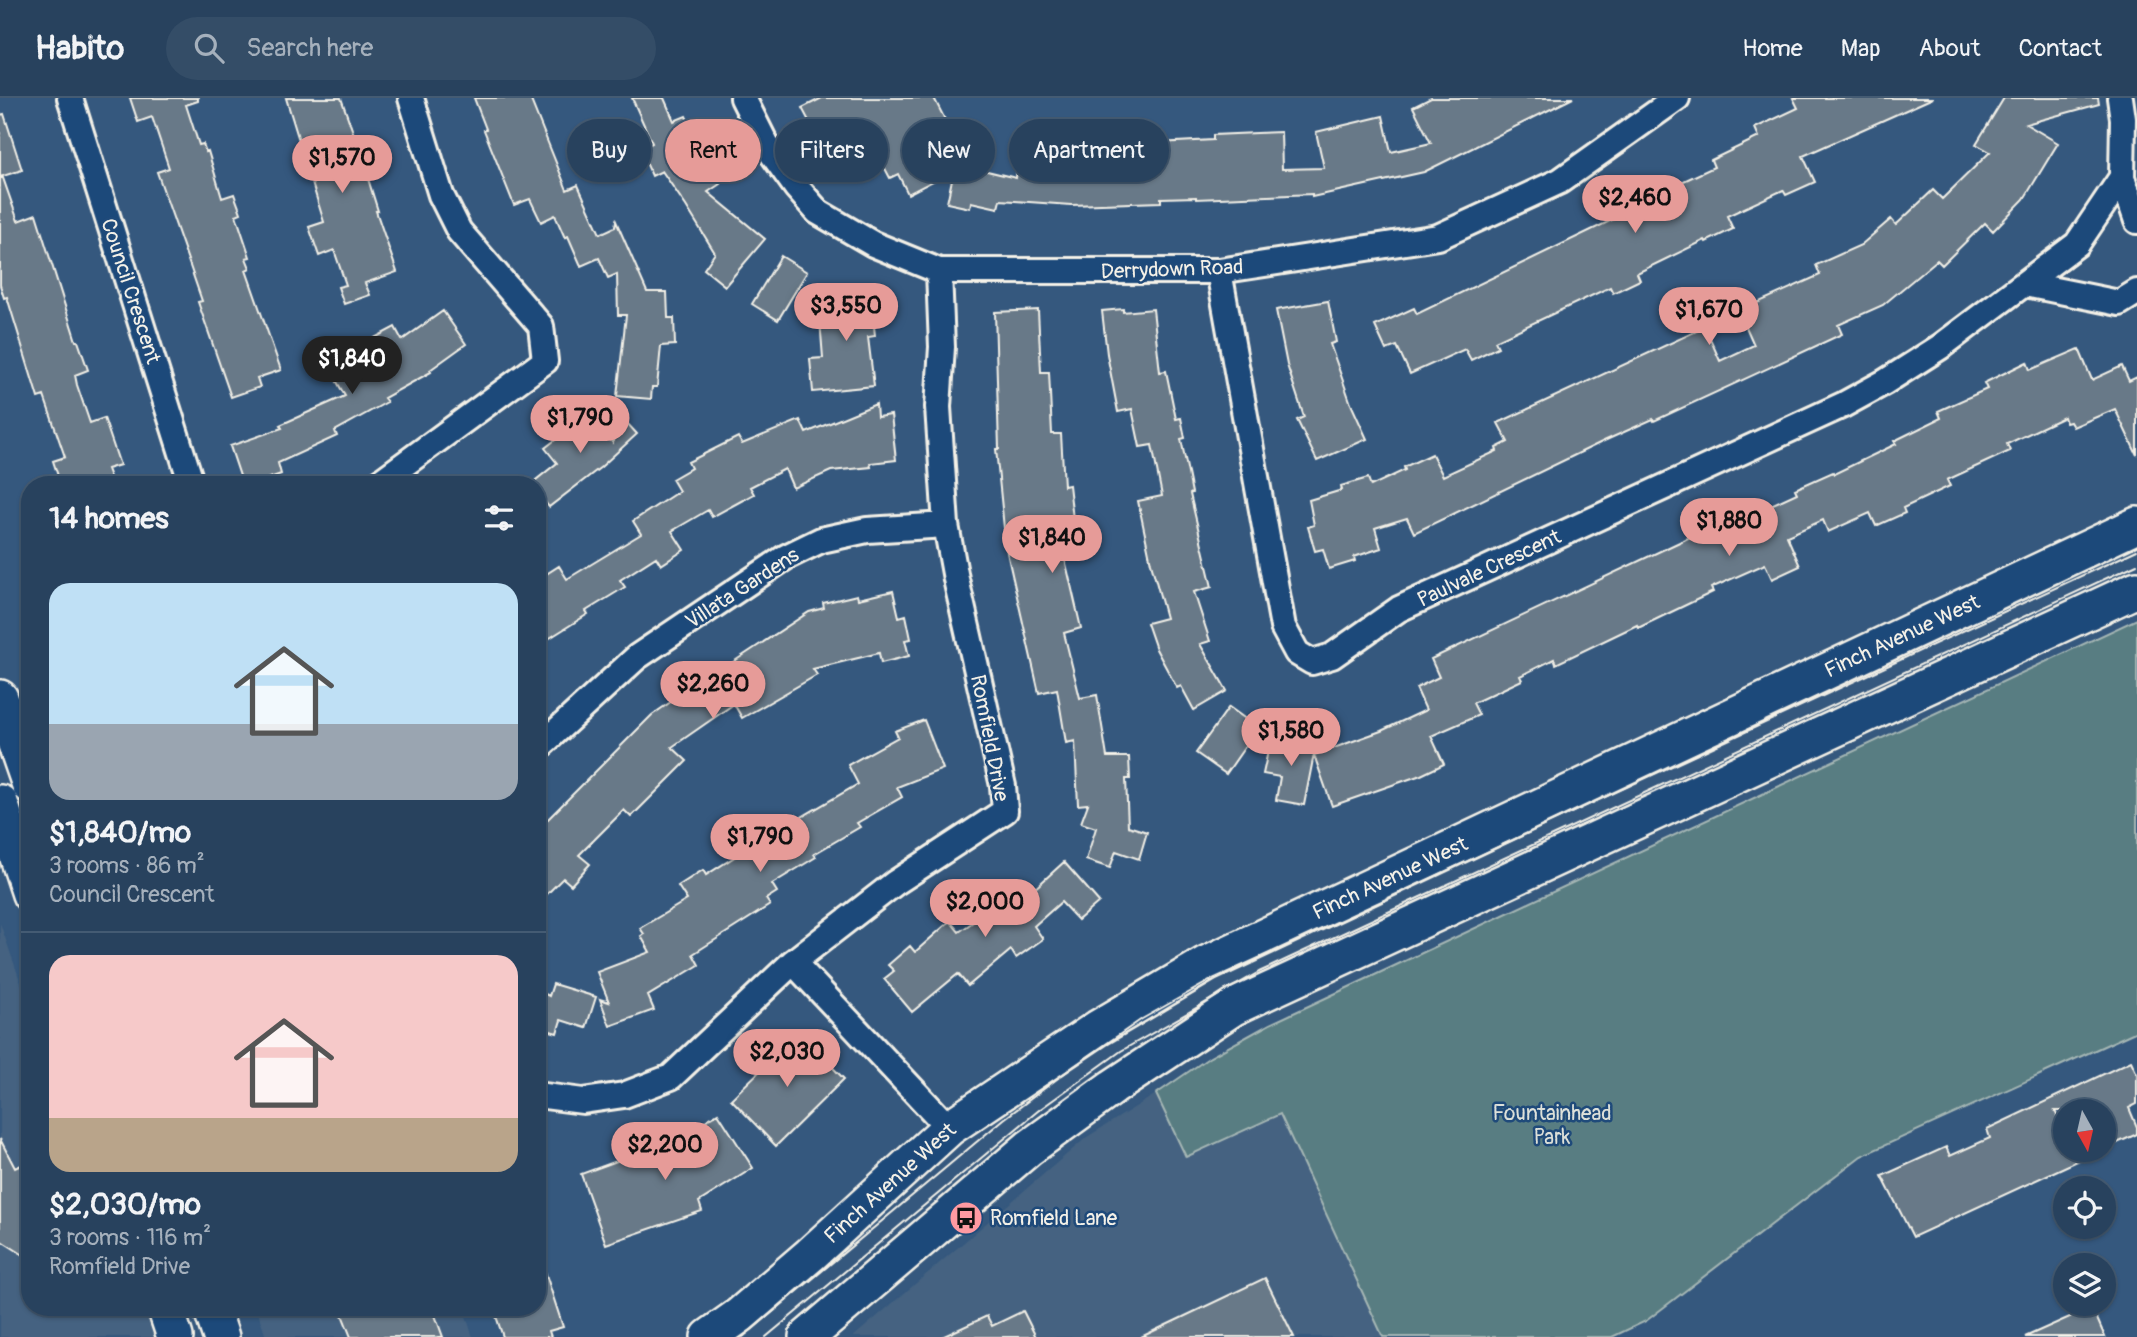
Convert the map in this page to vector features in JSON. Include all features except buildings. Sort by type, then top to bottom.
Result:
[{"type":"main road","name":"Finch Avenue West","points":[[709,1337],[740,1315],[800,1264],[949,1128],[1098,1028],[1206,964],[2137,525]]},
{"type":"main road","points":[[807,1337],[1029,1148],[1112,1087],[1234,1007],[2137,589]]},
{"type":"main road","points":[[0,698],[21,759]]},
{"type":"main road","points":[[0,803],[21,867]]},
{"type":"main road","points":[[168,1316],[175,1337]]},
{"type":"main road","points":[[214,1316],[221,1337]]},
{"type":"street","name":"Council Crescent","points":[[70,98],[189,476]]},
{"type":"street","points":[[388,476],[545,361],[541,326],[459,232],[441,195],[411,98]]},
{"type":"street","name":"Derrydown Road","points":[[743,98],[768,148],[818,212],[873,244],[939,271],[1219,271],[1438,237],[1560,181],[1677,98]]},
{"type":"street","points":[[2120,98],[2123,119],[2122,177],[2137,220]]},
{"type":"street","name":"Paulvale Crescent","points":[[1219,271],[1283,627],[1297,653],[1312,662],[1332,656],[1399,609],[1853,399],[1940,347],[2077,244],[2122,177]]},
{"type":"street","name":"Romfield Drive","points":[[546,1096],[583,1101],[624,1095],[671,1077],[793,962],[895,883],[1005,811],[1003,786],[946,525],[938,407],[942,347],[939,271]]},
{"type":"street","points":[[2025,284],[2119,303],[2137,292]]},
{"type":"street","name":"Villata Gardens","points":[[546,741],[637,657],[786,557],[821,540],[867,530],[946,525]]},
{"type":"street","points":[[793,962],[949,1128]]},
{"type":"shaded area","points":[[0,923],[21,983],[21,1316],[163,1316],[171,1337],[0,1337]]},
{"type":"shaded area","points":[[1156,1094],[1186,1157],[1280,1114],[1383,1337],[853,1337],[1087,1137]]},
{"type":"shaded area","points":[[259,1316],[466,1316],[473,1337],[266,1337]]},
{"type":"green space","name":"Fountainhead Park","points":[[2137,619],[2137,1031],[1861,1156],[1646,1321],[1612,1337],[1383,1337],[1280,1114],[1186,1157],[1156,1094],[1210,1057],[1270,1024]]},
{"type":"tram line","points":[[743,1337],[1004,1119],[1142,1019],[1213,979],[2137,550]]},
{"type":"tram line","points":[[766,1337],[1039,1110],[1121,1051],[1259,972],[2137,564]]},
{"type":"place","name":"Romfield Lane","points":[[966,1218]]}]
